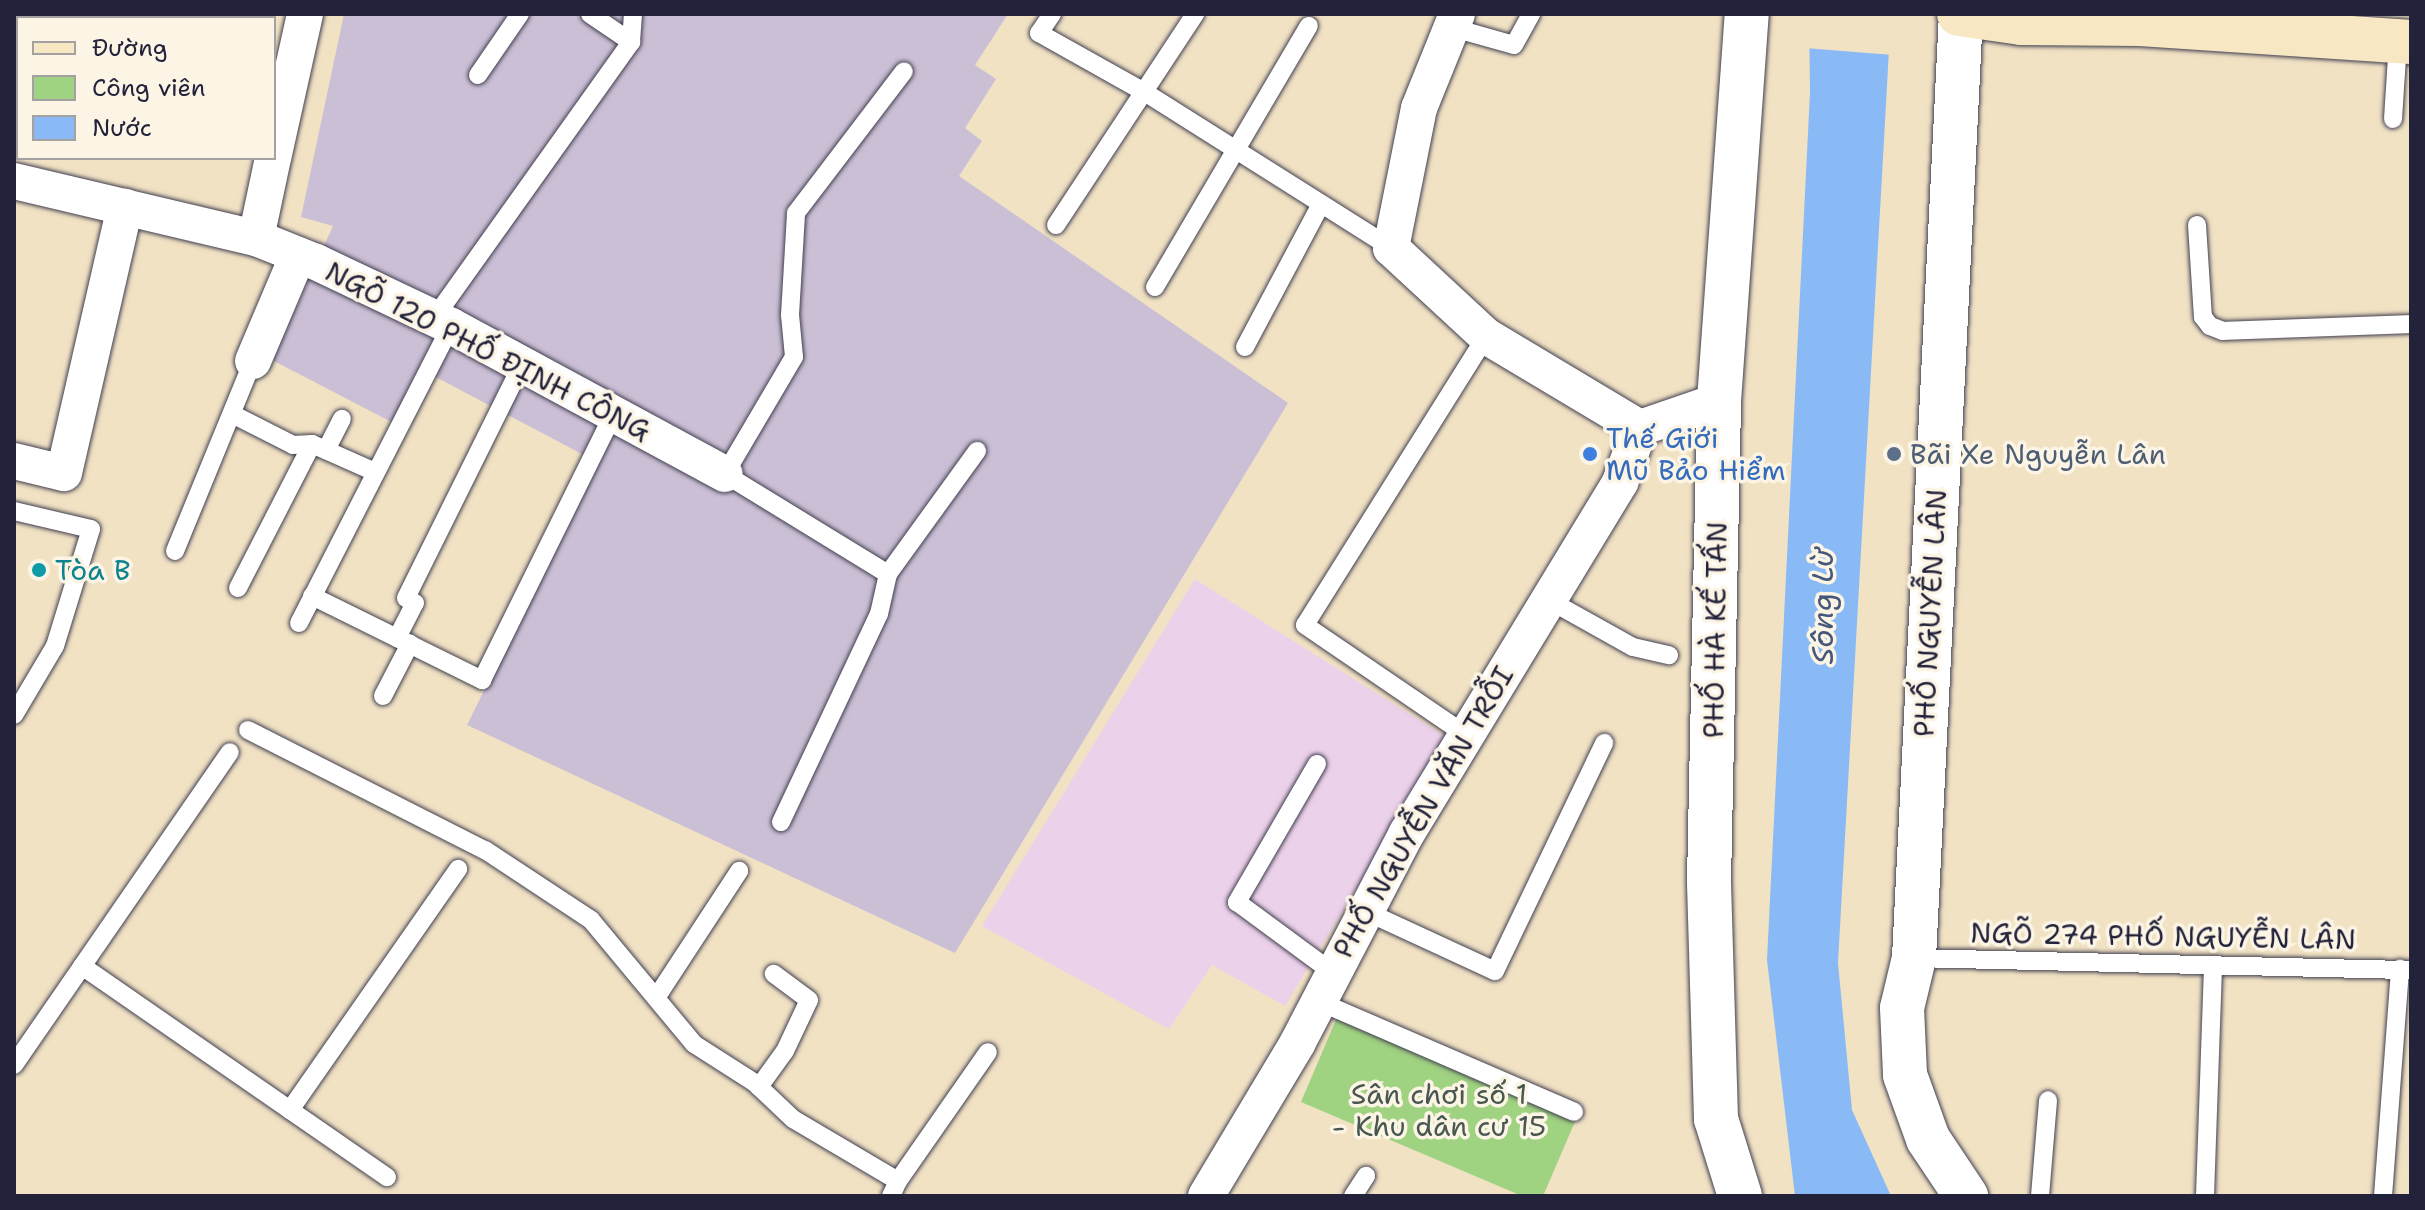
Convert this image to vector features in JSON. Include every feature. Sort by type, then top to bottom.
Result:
[{"type":"main road","points":[[1960,14],[2021,23],[2140,19],[2405,41]]},
{"type":"street","points":[[276,147],[305,14]]},
{"type":"street","name":"PHỐ HÀ KẾ TẤN","points":[[1740,1196],[1716,1119],[1709,882],[1719,401],[1747,14]]},
{"type":"street","name":"PHỐ NGUYỄN LÂN","points":[[1960,14],[1950,423],[1914,958],[1902,1008],[1905,1075],[1928,1139],[1966,1196]]},
{"type":"street","points":[[1454,21],[1419,108],[1391,248],[1486,336],[1640,428],[1719,401]]},
{"type":"street","points":[[256,238],[273,160]]},
{"type":"street","name":"NGÕ 120 PHỐ ĐỊNH CÔNG","points":[[14,181],[256,238],[298,255],[443,322],[725,474]]},
{"type":"street","points":[[14,461],[64,473],[125,207]]},
{"type":"street","points":[[253,361],[298,255]]},
{"type":"street","name":"PHỐ NGUYỄN VĂN TRỖI","points":[[1206,1196],[1466,735],[1620,482],[1640,428]]},
{"type":"lane","points":[[478,75],[520,14]]},
{"type":"lane","points":[[590,14],[631,42]]},
{"type":"lane","points":[[299,623],[375,472],[443,322],[631,42],[633,14]]},
{"type":"lane","points":[[1052,14],[1039,33],[1146,93],[1391,248]]},
{"type":"lane","points":[[1056,225],[1146,93],[1195,14]]},
{"type":"lane","points":[[1454,21],[1514,45],[1531,14]]},
{"type":"lane","points":[[1155,287],[1233,150],[1309,26]]},
{"type":"lane","points":[[2393,119],[2405,41]]},
{"type":"lane","points":[[888,574],[725,474],[794,357],[790,315],[796,213],[904,71]]},
{"type":"lane","points":[[1245,347],[1321,204]]},
{"type":"lane","points":[[2197,225],[2203,317],[2210,326],[2223,331],[2411,324]]},
{"type":"lane","points":[[1466,735],[1305,625],[1486,336]]},
{"type":"lane","points":[[175,551],[253,361]]},
{"type":"lane","points":[[383,696],[415,603],[406,598],[522,364]]},
{"type":"lane","points":[[312,596],[482,680],[614,413]]},
{"type":"lane","points":[[232,414],[293,445],[319,447],[375,472]]},
{"type":"lane","points":[[238,588],[319,447],[342,419]]},
{"type":"lane","points":[[781,822],[879,614],[888,574],[977,451]]},
{"type":"lane","points":[[14,511],[91,529],[55,646],[14,715]]},
{"type":"lane","points":[[1547,599],[1633,647],[1669,655]]},
{"type":"lane","points":[[248,730],[499,859],[591,920],[694,1044],[759,1087],[793,1119],[894,1189],[988,1052]]},
{"type":"lane","points":[[1365,911],[1495,971],[1604,743]]},
{"type":"lane","points":[[14,1065],[230,752]]},
{"type":"lane","points":[[1317,764],[1237,902],[1325,986],[1574,1112]]},
{"type":"lane","points":[[290,1110],[458,869]]},
{"type":"lane","points":[[656,998],[739,871]]},
{"type":"lane","name":"NGÕ 274 PHỐ NGUYỄN LÂN","points":[[1914,958],[2406,970]]},
{"type":"lane","points":[[2205,1196],[2213,965]]},
{"type":"lane","points":[[82,966],[387,1177]]},
{"type":"lane","points":[[2383,1196],[2406,970]]},
{"type":"lane","points":[[759,1087],[785,1051],[809,1000],[774,974]]},
{"type":"lane","points":[[2040,1196],[2048,1100]]},
{"type":"lane","points":[[1353,1196],[1366,1176]]},
{"type":"shaded area","points":[[344,14],[1008,14],[975,65],[996,79],[965,128],[982,141],[959,176],[1288,403],[955,953],[467,725],[597,462],[432,375],[405,429],[272,360],[333,226],[301,217]]},
{"type":"shaded area","points":[[1195,579],[1448,738],[1285,1006],[1212,965],[1169,1029],[982,926]]},
{"type":"green space","name":"Sân chơi số 1 - Khu dân cư 15","points":[[1338,1015],[1577,1117],[1543,1196],[1522,1196],[1301,1102]]},
{"type":"water","name":"Sông Lừ","points":[[1809,14],[1891,14],[1838,963],[1852,1110],[1891,1196],[1795,1196],[1767,960],[1810,92]]},
{"type":"pier","points":[[1805,14],[1895,14],[1893,55],[1805,48]]},
{"type":"place","name":"Thế Giới Mũ Bảo Hiểm","points":[[1590,454]]},
{"type":"place","name":"Bãi Xe Nguyễn Lân","points":[[1894,454]]},
{"type":"place","name":"Tòa B","points":[[39,570]]}]
